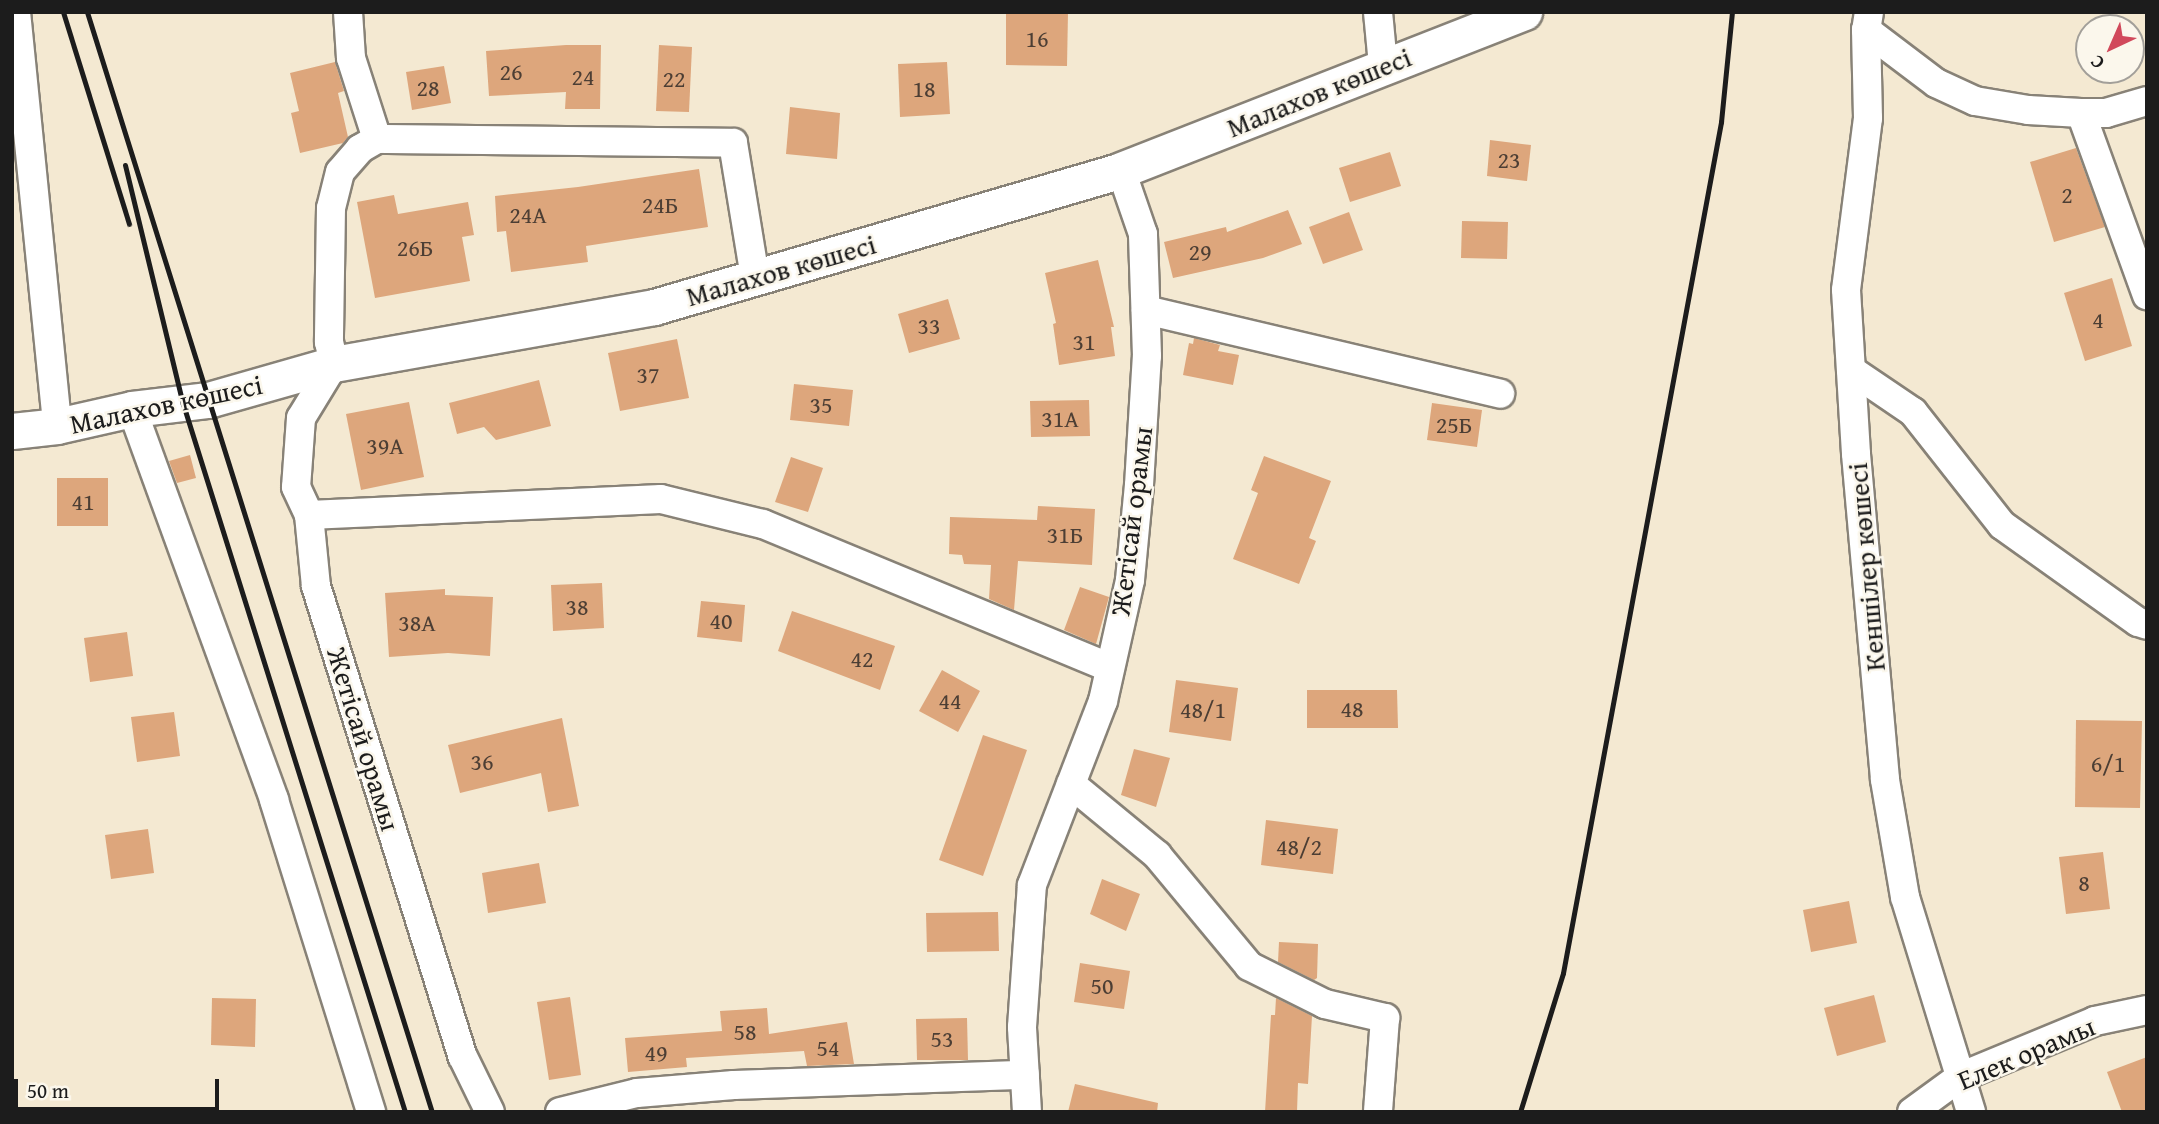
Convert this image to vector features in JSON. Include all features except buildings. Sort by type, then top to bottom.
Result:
[{"type":"main road","name":"Малахов көшесі","points":[[12,431],[57,426],[132,409],[208,400],[334,364],[654,307],[1121,170],[1383,65],[1524,12]]},
{"type":"street","points":[[16,12],[57,426]]},
{"type":"street","points":[[348,12],[351,58],[377,139]]},
{"type":"street","points":[[1378,12],[1383,65]]},
{"type":"street","points":[[1868,21],[1936,83],[1975,101],[2028,110],[2081,113],[2106,113],[2147,101]]},
{"type":"street","name":"Кеншілер көшесі","points":[[1868,21],[1868,118],[1846,290],[1885,780],[1905,897],[1971,1112]]},
{"type":"street","points":[[2081,113],[2147,295]]},
{"type":"street","points":[[334,364],[329,342],[331,208],[341,172],[360,149],[377,139],[733,143],[755,277]]},
{"type":"street","name":"Жетісай орамы","points":[[1027,1112],[1022,1027],[1032,885],[1103,701],[1108,667],[1130,580],[1146,369],[1146,310],[1143,234],[1121,170]]},
{"type":"street","points":[[1146,310],[1500,394]]},
{"type":"street","name":"Жетісай орамы","points":[[334,364],[302,418],[296,487],[309,516],[316,586],[463,1057],[489,1112]]},
{"type":"street","points":[[1851,370],[1913,411],[2002,525],[2138,622],[2147,625]]},
{"type":"street","points":[[132,409],[274,800],[371,1112]]},
{"type":"street","points":[[309,516],[661,499],[763,524],[1108,667]]},
{"type":"street","points":[[1071,783],[1157,855],[1249,966],[1325,1004],[1385,1018],[1378,1112]]},
{"type":"street","name":"Елек орамы","points":[[1912,1112],[1960,1076],[2095,1021],[2147,1010]]},
{"type":"street","points":[[560,1112],[637,1093],[734,1085],[1025,1075]]},
{"type":"railway","points":[[63,12],[129,224]]},
{"type":"railway","points":[[87,12],[432,1112]]},
{"type":"railway","points":[[1520,1112],[1563,973],[1721,122],[1732,12]]},
{"type":"railway","points":[[125,165],[183,404],[405,1112]]}]
